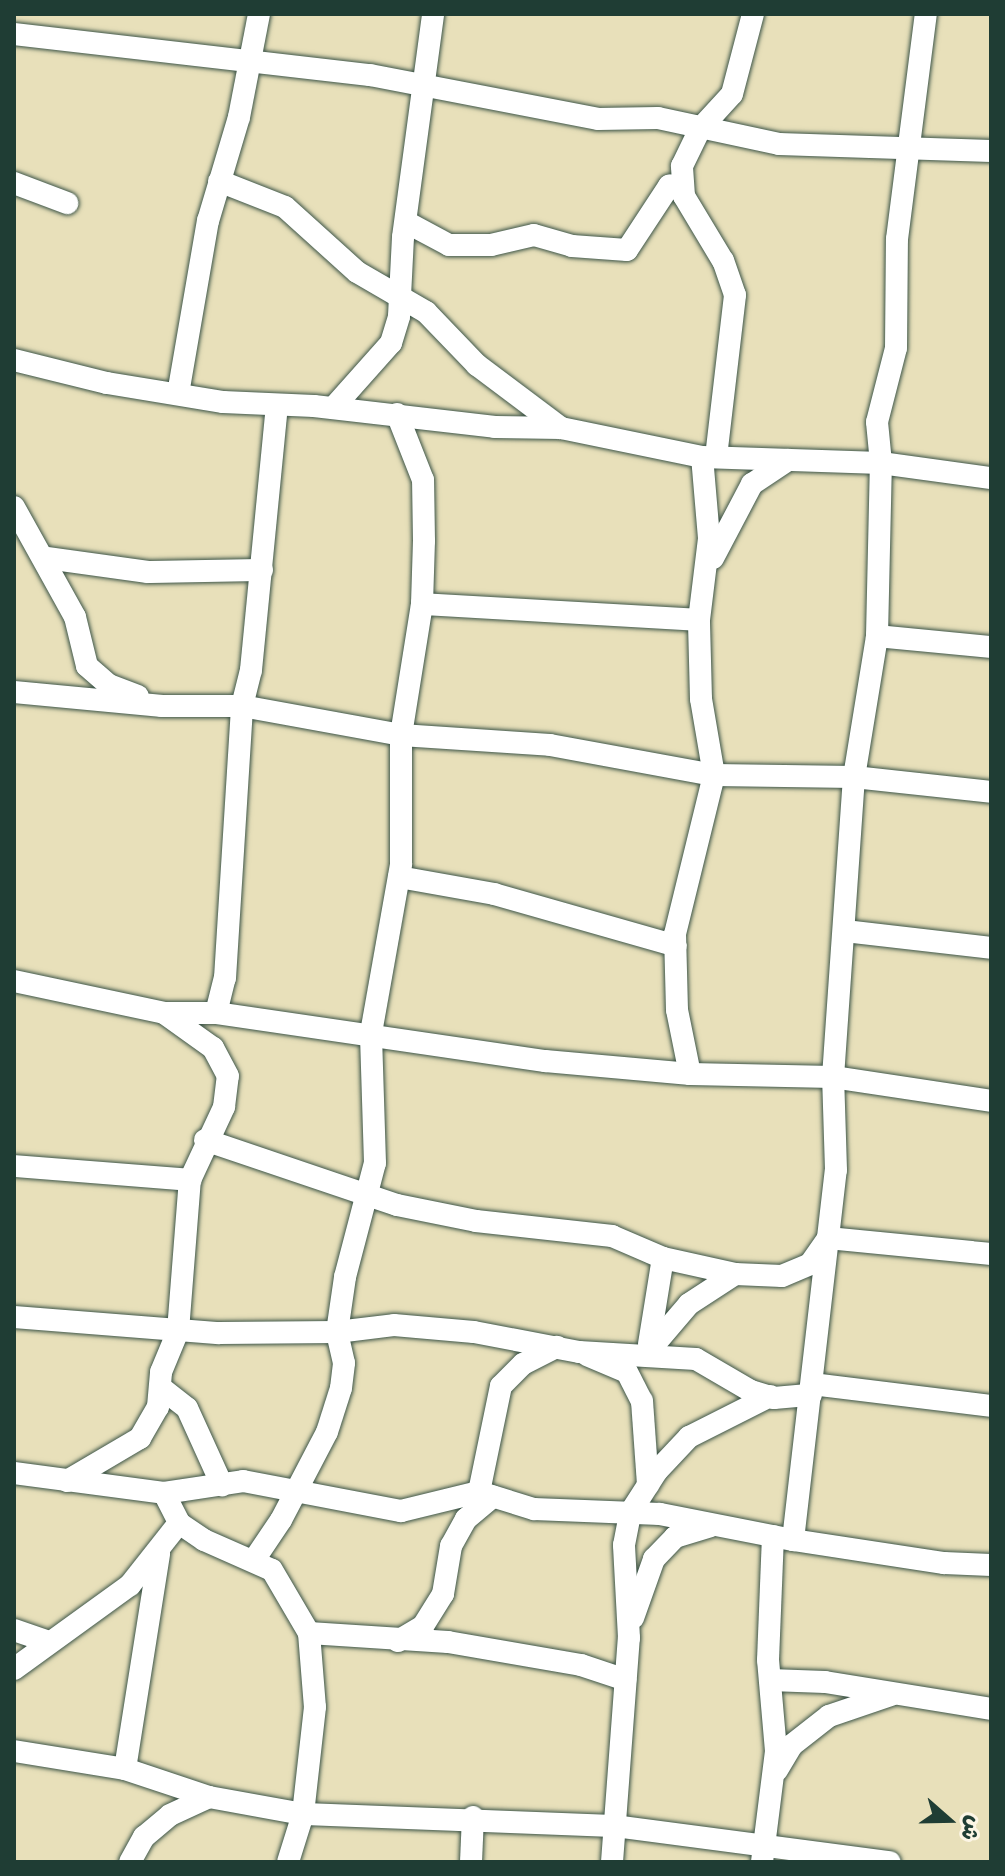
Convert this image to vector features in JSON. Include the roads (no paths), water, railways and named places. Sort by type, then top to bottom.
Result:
[{"type":"street","points":[[178,394],[219,181],[239,117],[259,14]]},
{"type":"street","points":[[333,408],[391,343],[401,296],[406,222],[433,14]]},
{"type":"street","points":[[690,1074],[677,1010],[676,946],[714,775],[701,699],[699,620],[709,538],[709,457],[735,295],[723,261],[684,196],[682,166],[700,129],[732,94],[753,14]]},
{"type":"street","points":[[764,1854],[774,1774],[770,1680],[783,1538],[812,1390],[836,1170],[833,1077],[854,777],[877,636],[881,463],[877,422],[896,348],[897,239],[912,145],[926,14]]},
{"type":"street","points":[[14,34],[248,59],[422,84],[598,119],[658,118],[779,144],[912,145],[991,151]]},
{"type":"street","points":[[219,181],[285,207],[357,272],[401,296],[450,332],[477,365],[561,428]]},
{"type":"street","points":[[14,183],[67,203]]},
{"type":"street","points":[[406,222],[449,245],[491,245],[534,235],[572,246],[627,250],[669,186],[683,184]]},
{"type":"street","points":[[14,363],[178,394],[397,414],[495,427],[561,428],[709,457],[881,463],[991,478]]},
{"type":"street","points":[[216,1013],[225,978],[242,706],[262,570],[277,405]]},
{"type":"street","points":[[254,1560],[327,1432],[341,1388],[344,1363],[337,1332],[376,1138],[371,1033],[399,877],[401,735],[422,604],[423,480],[397,414]]},
{"type":"street","points":[[704,581],[752,484],[788,460]]},
{"type":"street","points":[[14,507],[47,558],[75,617],[87,666],[109,685],[162,706]]},
{"type":"street","points":[[47,558],[148,572],[262,570]]},
{"type":"street","points":[[422,604],[574,617],[699,620]]},
{"type":"street","points":[[877,636],[991,647]]},
{"type":"street","points":[[14,692],[162,706],[242,706],[401,735],[550,745],[714,775],[854,777],[991,792]]},
{"type":"street","points":[[399,877],[494,894],[676,946]]},
{"type":"street","points":[[845,931],[991,948]]},
{"type":"street","points":[[14,980],[164,1013],[216,1013],[371,1033],[545,1061],[690,1074],[833,1077],[991,1101]]},
{"type":"street","points":[[67,1481],[140,1438],[158,1407],[160,1387],[178,1331],[190,1180],[205,1140],[224,1107],[228,1076],[213,1048],[164,1013]]},
{"type":"street","points":[[205,1140],[254,1153],[304,1177],[366,1195],[476,1221],[612,1236],[663,1258],[735,1274],[782,1276],[810,1264],[828,1238]]},
{"type":"street","points":[[14,1166],[190,1180]]},
{"type":"street","points":[[828,1238],[991,1254]]},
{"type":"street","points":[[648,1352],[663,1258]]},
{"type":"street","points":[[648,1352],[689,1304],[735,1274]]},
{"type":"street","points":[[14,1317],[178,1331],[337,1332],[394,1325],[579,1352],[627,1372],[642,1401],[648,1485]]},
{"type":"street","points":[[397,1641],[423,1626],[443,1594],[451,1546],[466,1519],[486,1494],[489,1423],[501,1386],[523,1364],[557,1347]]},
{"type":"street","points":[[579,1352],[648,1352],[696,1359],[770,1396]]},
{"type":"street","points":[[160,1387],[187,1408],[222,1485]]},
{"type":"street","points":[[612,1862],[629,1638],[624,1545],[630,1513],[648,1485],[689,1437],[770,1396],[812,1390],[991,1406]]},
{"type":"street","points":[[14,1473],[164,1493],[243,1481],[401,1511],[486,1494],[534,1509],[630,1513],[716,1524],[783,1538],[944,1563],[991,1565]]},
{"type":"street","points":[[164,1493],[179,1523],[204,1540],[272,1570],[309,1633],[315,1707],[303,1814],[288,1862]]},
{"type":"street","points":[[14,1669],[130,1585],[159,1554],[179,1523]]},
{"type":"street","points":[[629,1638],[639,1593],[654,1559],[675,1537],[716,1524]]},
{"type":"street","points":[[125,1769],[159,1554]]},
{"type":"street","points":[[14,1630],[48,1642]]},
{"type":"street","points":[[309,1633],[448,1642],[581,1665],[626,1680]]},
{"type":"street","points":[[770,1680],[901,1693],[991,1709]]},
{"type":"street","points":[[774,1774],[792,1745],[829,1716],[901,1693]]},
{"type":"street","points":[[14,1751],[125,1769],[209,1797],[303,1814],[473,1817],[615,1826],[764,1854],[890,1862]]},
{"type":"street","points":[[130,1862],[144,1837],[170,1815],[209,1797]]},
{"type":"street","points":[[471,1862],[473,1817]]}]
